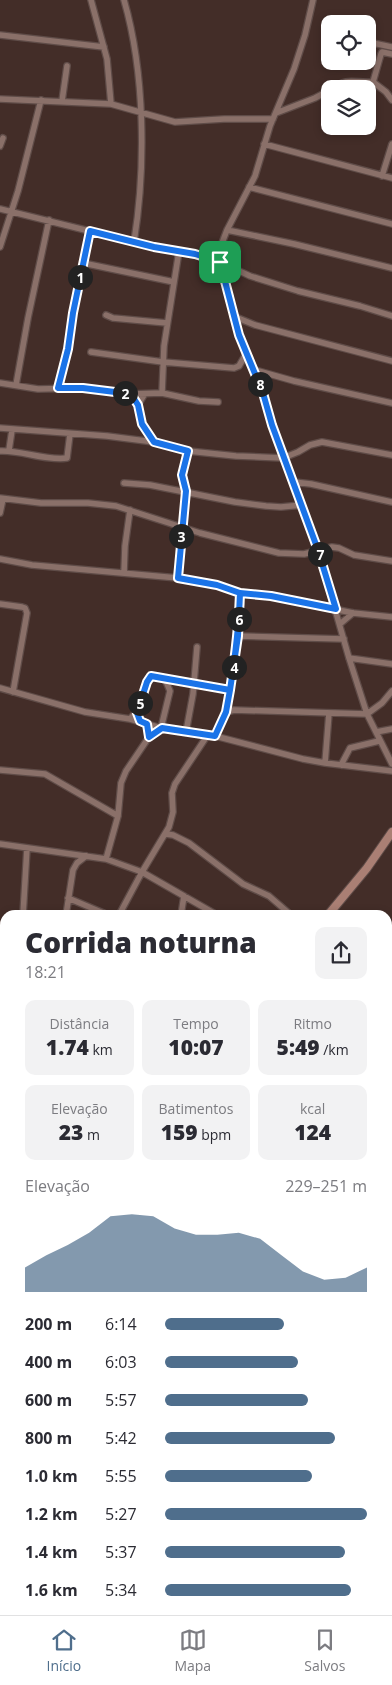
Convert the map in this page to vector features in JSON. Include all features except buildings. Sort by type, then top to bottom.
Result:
[{"type":"street","points":[[91,0],[104,47],[111,104]]},
{"type":"street","points":[[124,0],[133,37],[140,112],[140,207],[134,242]]},
{"type":"street","points":[[312,0],[302,45],[274,116],[255,176],[227,230],[219,251],[220,262],[233,316],[246,354],[255,370],[283,458],[294,482],[318,550],[367,714],[392,764]]},
{"type":"street","points":[[0,35],[104,47]]},
{"type":"street","points":[[376,44],[392,47]]},
{"type":"street","points":[[374,80],[382,52],[392,54]]},
{"type":"street","points":[[62,101],[67,66]]},
{"type":"street","points":[[376,84],[392,100]]},
{"type":"street","points":[[0,99],[111,104],[175,122],[274,116],[321,95]]},
{"type":"street","points":[[0,247],[18,191],[41,100]]},
{"type":"street","points":[[0,146],[4,138]]},
{"type":"street","points":[[264,144],[392,178]]},
{"type":"street","points":[[382,176],[392,144]]},
{"type":"street","points":[[249,187],[392,224]]},
{"type":"street","points":[[0,208],[220,262],[250,276],[392,316]]},
{"type":"street","points":[[16,385],[29,309],[49,220]]},
{"type":"street","points":[[227,230],[392,268]]},
{"type":"street","points":[[58,388],[68,349],[90,231]]},
{"type":"street","points":[[162,393],[167,323],[179,251]]},
{"type":"street","points":[[83,263],[174,282]]},
{"type":"street","points":[[106,315],[113,318],[167,323]]},
{"type":"street","points":[[233,316],[255,325],[392,360]]},
{"type":"street","points":[[91,352],[163,362],[234,368],[239,366],[246,354]]},
{"type":"street","points":[[255,370],[294,381],[392,403]]},
{"type":"street","points":[[0,383],[38,389],[83,388],[144,395],[162,393],[199,401],[218,402]]},
{"type":"street","points":[[131,394],[138,405],[142,424],[154,442]]},
{"type":"street","points":[[138,405],[144,395]]},
{"type":"street","points":[[0,428],[107,436],[154,442],[188,451],[236,456],[283,458],[310,445],[322,442],[392,455]]},
{"type":"street","points":[[9,450],[12,430]]},
{"type":"street","points":[[0,450],[37,456],[67,458],[70,434]]},
{"type":"street","points":[[178,578],[186,491],[182,475],[188,451]]},
{"type":"street","points":[[294,482],[392,502]]},
{"type":"street","points":[[124,483],[186,491],[235,502],[266,506],[302,505]]},
{"type":"street","points":[[0,513],[2,498],[41,503],[102,504],[130,510],[182,528],[279,553],[296,554],[332,547],[340,548],[354,555],[392,560]]},
{"type":"street","points":[[124,573],[124,546],[130,510]]},
{"type":"street","points":[[310,552],[314,540]]},
{"type":"street","points":[[0,559],[32,565],[178,578],[217,585],[240,593],[271,596],[353,613],[392,617]]},
{"type":"street","points":[[215,736],[226,709],[230,690],[238,636],[240,593]]},
{"type":"street","points":[[0,604],[22,607],[25,608],[27,613],[13,692]]},
{"type":"street","points":[[331,638],[353,613]]},
{"type":"street","points":[[238,636],[344,639]]},
{"type":"street","points":[[186,732],[194,684],[197,647]]},
{"type":"street","points":[[349,658],[392,664]]},
{"type":"street","points":[[130,719],[137,713],[148,679],[151,676],[230,690]]},
{"type":"street","points":[[106,859],[118,816],[121,783],[149,737],[162,728],[170,692],[165,679]]},
{"type":"street","points":[[0,688],[85,712],[140,721],[162,728],[215,736],[325,763],[392,771]]},
{"type":"street","points":[[226,709],[367,714],[382,703],[392,691]]},
{"type":"street","points":[[137,713],[140,721]]},
{"type":"street","points":[[325,763],[329,713]]},
{"type":"street","points":[[147,724],[149,737]]},
{"type":"street","points":[[376,732],[392,729]]},
{"type":"street","points":[[122,910],[169,827],[173,812],[172,793],[175,784],[207,736]]},
{"type":"street","points":[[340,765],[350,748],[379,741]]},
{"type":"street","points":[[381,769],[388,758]]},
{"type":"street","points":[[0,770],[45,774],[118,816]]},
{"type":"street","points":[[169,827],[173,834],[204,853],[243,884],[269,896],[285,910]]},
{"type":"street","points":[[332,910],[367,868],[392,832]]},
{"type":"street","points":[[166,834],[173,834]]},
{"type":"street","points":[[0,844],[106,859],[142,872],[208,910]]},
{"type":"street","points":[[23,910],[27,848]]},
{"type":"street","points":[[67,910],[73,870],[77,863],[86,856]]},
{"type":"street","points":[[183,910],[184,896]]},
{"type":"street","points":[[68,898],[96,910]]},
{"type":"route","points":[[220,262],[195,254],[154,247],[90,231],[73,313],[68,349],[58,388],[83,388],[131,394],[138,405],[142,424],[154,442],[188,451],[182,475],[186,484],[186,491],[178,578],[217,585],[240,593],[238,636],[230,690],[226,712],[215,736],[162,728],[149,737],[147,724],[140,721],[137,713],[148,679],[151,676],[230,690],[234,663],[238,636],[240,593],[271,596],[336,609],[318,550],[294,482],[283,458],[255,370],[246,354],[239,335],[220,262]]}]
